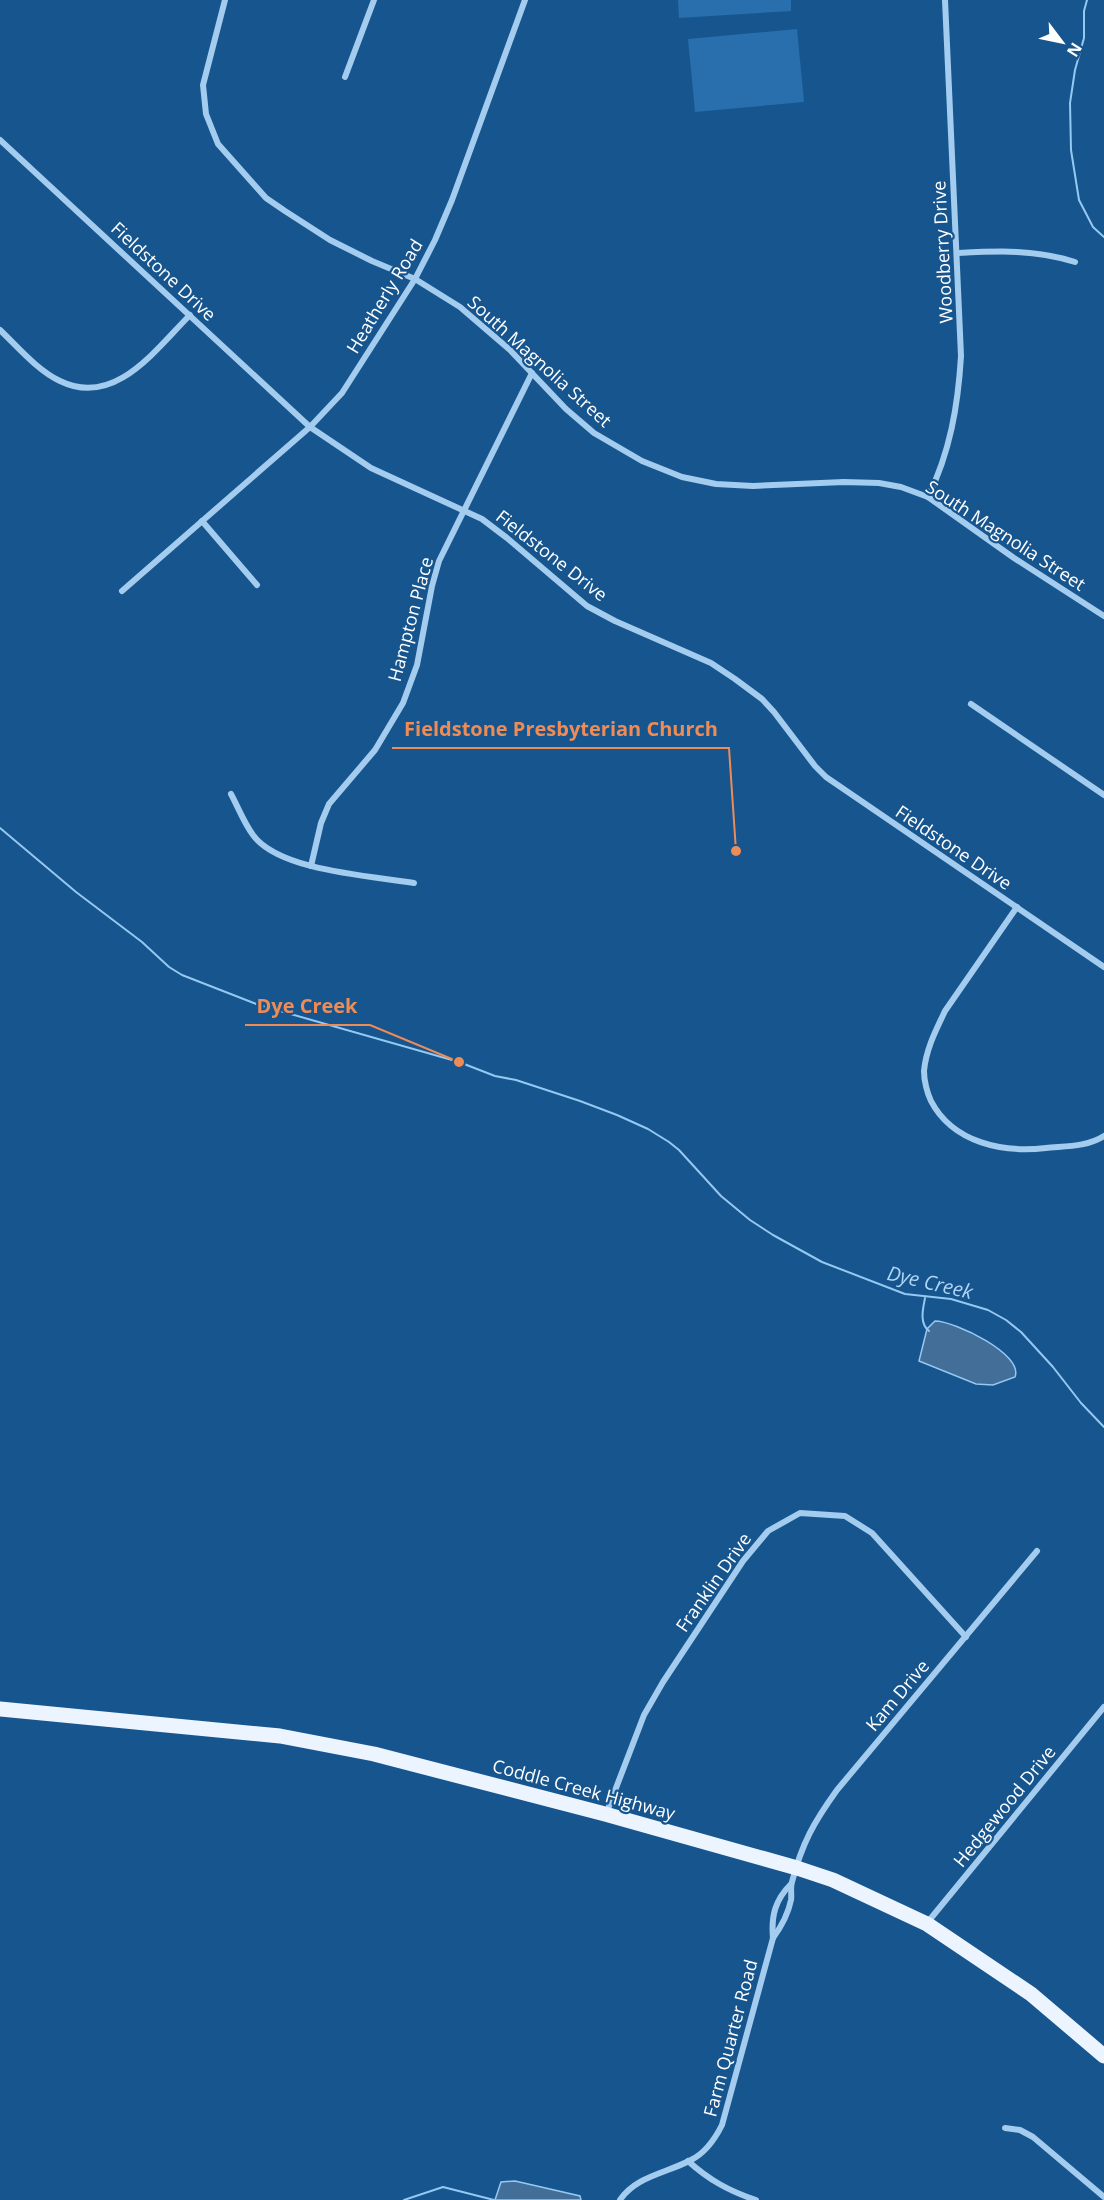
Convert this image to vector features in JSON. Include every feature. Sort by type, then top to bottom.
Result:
[{"type":"main road","name":"Coddle Creek Highway","points":[[0,1709],[280,1736],[374,1754],[605,1814],[797,1868],[833,1880],[927,1924],[1031,1994],[1104,2056]]},
{"type":"street","name":"South Magnolia Street","points":[[225,0],[203,85],[206,114],[218,144],[267,198],[285,211],[330,240],[416,279],[460,307],[486,328],[566,409],[594,433],[642,461],[682,477],[716,484],[751,486],[844,482],[879,483],[901,487],[928,497],[1014,558],[1104,616]]},
{"type":"street","points":[[345,77],[374,0]]},
{"type":"street","name":"Heatherly Road","points":[[122,591],[310,427],[342,393],[416,279],[452,200],[525,0]]},
{"type":"street","name":"Woodberry Drive","points":[[928,497],[942,470],[952,433],[959,395],[962,356],[945,0]]},
{"type":"street","name":"Fieldstone Drive","points":[[0,140],[310,427],[371,468],[482,519],[587,606],[615,621],[711,663],[735,679],[762,699],[826,777],[1104,968]]},
{"type":"street","points":[[957,253],[1012,250],[1040,253],[1075,262]]},
{"type":"street","points":[[0,330],[43,370],[60,381],[80,387],[101,387],[121,380],[138,368],[190,315]]},
{"type":"street","name":"Hampton Place","points":[[311,866],[321,822],[328,804],[375,750],[403,703],[417,665],[439,561],[532,373]]},
{"type":"street","points":[[202,521],[257,585]]},
{"type":"street","points":[[971,704],[1104,795]]},
{"type":"street","points":[[231,794],[254,836],[270,850],[290,860],[311,866],[414,883]]},
{"type":"street","points":[[1017,908],[938,1024],[927,1051],[924,1073],[928,1095],[938,1114],[957,1132],[982,1143],[1009,1149],[1036,1149],[1083,1144],[1104,1136]]},
{"type":"street","name":"Franklin Drive","points":[[605,1814],[644,1715],[663,1682],[743,1560],[768,1531],[800,1513],[845,1516],[872,1533],[966,1637]]},
{"type":"street","name":"Kam Drive","points":[[797,1868],[803,1845],[814,1822],[837,1790],[1037,1551]]},
{"type":"street","name":"Hedgewood Drive","points":[[927,1924],[1104,1707]]},
{"type":"street","name":"Farm Quarter Road","points":[[773,1938],[783,1925],[790,1900],[791,1884],[797,1868]]},
{"type":"street","name":"Farm Quarter Road","points":[[620,2200],[638,2184],[687,2162],[711,2144],[722,2125],[773,1938],[772,1922],[780,1895],[791,1884]]},
{"type":"street","points":[[1005,2128],[1020,2130],[1034,2137],[1102,2198]]},
{"type":"street","points":[[687,2162],[731,2192],[756,2200]]},
{"type":"shaded area","points":[[678,0],[791,0],[791,11],[679,18]]},
{"type":"shaded area","points":[[797,29],[804,102],[695,112],[688,39]]},
{"type":"shaded area","points":[[935,1321],[944,1322],[971,1333],[999,1349],[1015,1368],[1015,1377],[993,1385],[976,1384],[919,1361],[927,1329]]},
{"type":"shaded area","points":[[515,2181],[580,2196],[581,2200],[495,2200],[501,2182]]},
{"type":"waterway","points":[[1087,0],[1084,11],[1084,38],[1075,70],[1070,103],[1071,150],[1079,200],[1093,227],[1104,237]]},
{"type":"waterway","name":"Dye Creek","points":[[0,828],[76,892],[182,975],[259,1005],[459,1062],[495,1076],[516,1080],[617,1115],[648,1129],[669,1142],[721,1196],[750,1220],[822,1262],[905,1294],[951,1299],[988,1310],[1021,1332],[1104,1427]]},
{"type":"waterway","points":[[925,1298],[923,1320],[929,1331]]},
{"type":"waterway","points":[[404,2200],[443,2187],[494,2200]]},
{"type":"place","name":"Fieldstone Presbyterian Church","points":[[736,851]]},
{"type":"place","name":"Dye Creek","points":[[459,1062]]}]
